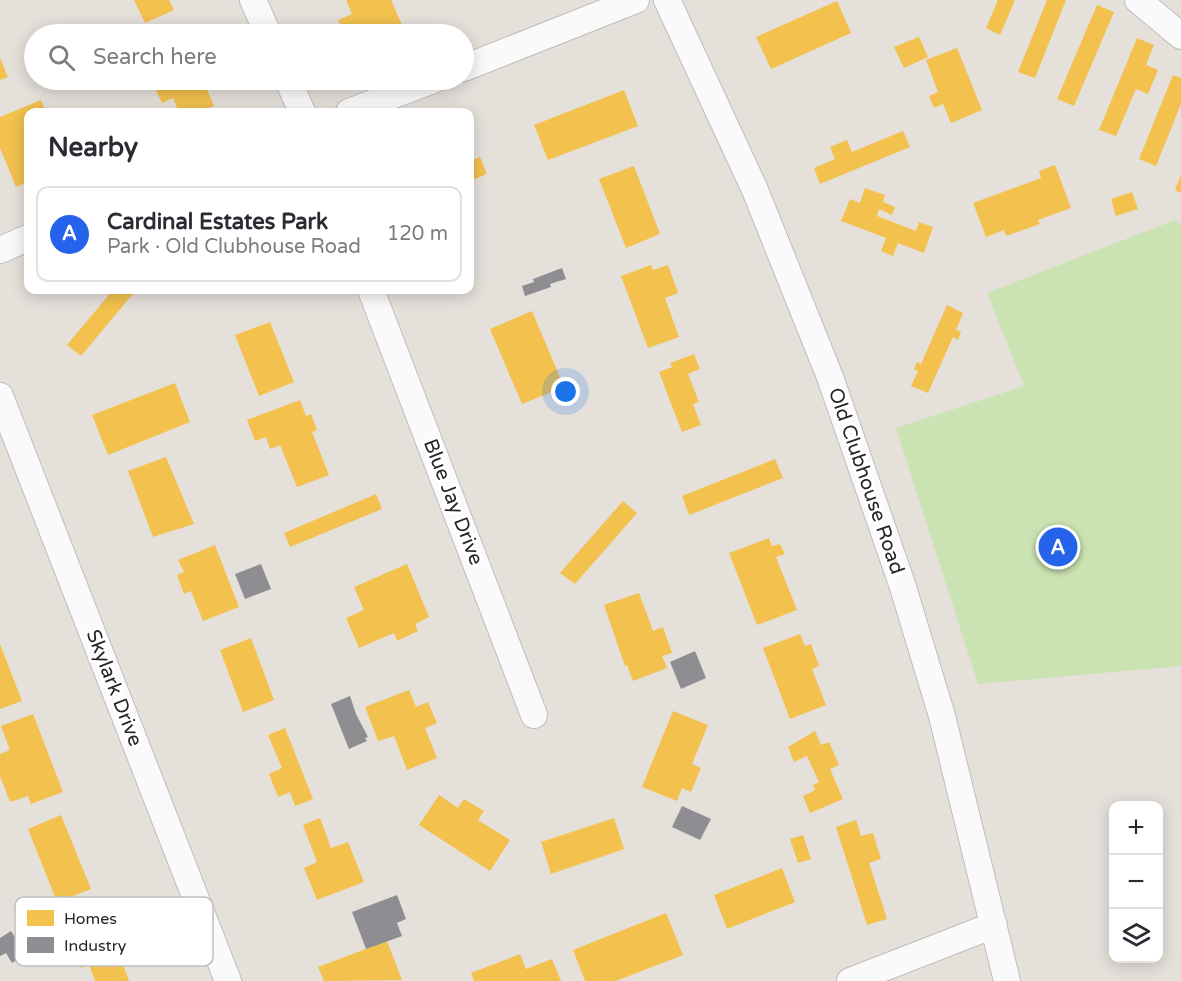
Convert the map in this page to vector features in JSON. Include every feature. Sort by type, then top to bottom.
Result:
[{"type":"street","points":[[253,0],[264,24]]},
{"type":"street","points":[[474,64],[636,0]]},
{"type":"street","name":"Old Clubhouse Road","points":[[668,0],[755,190],[830,377],[902,584],[939,705],[1007,981]]},
{"type":"street","points":[[1138,0],[1181,36]]},
{"type":"street","points":[[292,90],[300,108]]},
{"type":"street","points":[[360,108],[407,90]]},
{"type":"street","points":[[0,250],[24,240]]},
{"type":"street","name":"Blue Jay Drive","points":[[373,294],[534,715]]},
{"type":"street","name":"Skylark Drive","points":[[0,396],[195,897]]},
{"type":"street","points":[[850,981],[994,925]]},
{"type":"street","name":"Skylark Drive","points":[[213,943],[228,981]]},
{"type":"green space","points":[[1175,220],[1181,225],[1181,666],[978,684],[896,428],[1024,386],[987,293]]},
{"type":"building: Homes","points":[[134,0],[169,0],[174,10],[145,23]]},
{"type":"building: Homes","points":[[346,0],[391,0],[402,24],[340,24],[338,20],[352,14]]},
{"type":"building: Homes","points":[[998,0],[1015,0],[1000,35],[986,28]]},
{"type":"building: Homes","points":[[1047,0],[1066,0],[1035,78],[1018,72]]},
{"type":"building: Homes","points":[[837,1],[851,33],[771,69],[756,37]]},
{"type":"building: Homes","points":[[1097,5],[1114,12],[1074,106],[1057,99]]},
{"type":"building: Homes","points":[[919,37],[928,57],[904,68],[894,47]]},
{"type":"building: Homes","points":[[1137,38],[1154,45],[1146,65],[1158,70],[1148,94],[1136,89],[1116,136],[1099,130]]},
{"type":"building: Homes","points":[[957,48],[982,110],[951,123],[943,104],[934,108],[929,96],[938,92],[926,60]]},
{"type":"building: Homes","points":[[0,58],[8,77],[0,80]]},
{"type":"building: Homes","points":[[1173,75],[1181,78],[1181,104],[1156,166],[1139,159]]},
{"type":"building: Homes","points":[[156,90],[207,90],[214,106],[177,108],[173,98],[162,103]]},
{"type":"building: Homes","points":[[624,90],[638,126],[548,160],[534,125]]},
{"type":"building: Homes","points":[[41,100],[44,108],[24,108],[24,184],[16,187],[0,148],[0,117]]},
{"type":"building: Homes","points":[[903,131],[910,147],[820,184],[814,168],[835,159],[830,147],[847,140],[852,152]]},
{"type":"building: Homes","points":[[480,157],[487,174],[474,179],[474,159]]},
{"type":"building: Homes","points":[[1055,165],[1071,208],[1038,220],[1040,224],[1006,236],[1004,230],[986,237],[973,203],[1041,178],[1039,171]]},
{"type":"building: Homes","points":[[634,166],[660,234],[626,248],[599,179]]},
{"type":"building: Homes","points":[[1181,175],[1181,193],[1175,190]]},
{"type":"building: Homes","points":[[865,188],[885,195],[883,202],[895,207],[892,215],[879,209],[877,216],[916,231],[919,222],[933,227],[924,253],[898,243],[893,256],[881,251],[886,238],[841,221],[850,199],[860,203]]},
{"type":"building: Homes","points":[[1132,192],[1138,209],[1116,216],[1111,199]]},
{"type":"building: Homes","points":[[651,265],[653,270],[668,265],[678,293],[665,298],[679,337],[648,348],[621,276]]},
{"type":"building: Homes","points":[[110,294],[133,294],[81,356],[67,345]]},
{"type":"building: Homes","points":[[947,305],[963,313],[956,330],[961,332],[958,340],[953,337],[928,393],[911,386],[918,371],[914,369],[917,362],[921,364]]},
{"type":"building: Homes","points":[[532,311],[564,387],[522,404],[490,329]]},
{"type":"building: Homes","points":[[270,322],[294,382],[259,396],[235,335]]},
{"type":"building: Homes","points":[[694,354],[700,369],[688,374],[699,402],[693,404],[701,425],[682,432],[659,372],[672,367],[670,363]]},
{"type":"building: Homes","points":[[175,383],[190,422],[108,455],[92,415]]},
{"type":"building: Homes","points":[[300,400],[306,416],[311,414],[317,430],[312,432],[329,475],[297,487],[280,445],[270,449],[266,437],[255,441],[247,420]]},
{"type":"building: Homes","points":[[166,457],[194,524],[153,537],[128,471]]},
{"type":"building: Homes","points":[[775,459],[783,478],[689,515],[682,496]]},
{"type":"building: Homes","points":[[376,494],[382,509],[290,547],[284,533]]},
{"type":"building: Homes","points":[[623,501],[637,513],[575,584],[560,573]]},
{"type":"building: Homes","points":[[769,538],[772,546],[780,544],[785,554],[776,557],[797,610],[757,625],[729,553]]},
{"type":"building: Homes","points":[[215,545],[239,607],[203,621],[191,591],[184,594],[177,575],[184,572],[178,560]]},
{"type":"building: Homes","points":[[407,564],[429,617],[415,624],[418,631],[397,641],[394,633],[359,648],[346,618],[364,610],[354,587]]},
{"type":"building: Homes","points":[[639,593],[653,631],[663,627],[672,653],[662,656],[667,668],[633,681],[627,665],[625,666],[604,605]]},
{"type":"building: Homes","points":[[800,634],[805,646],[811,644],[819,666],[812,669],[826,705],[790,719],[763,648]]},
{"type":"building: Homes","points":[[251,638],[274,700],[243,712],[220,650]]},
{"type":"building: Homes","points":[[0,644],[22,701],[0,709]]},
{"type":"building: Homes","points":[[409,690],[416,707],[428,702],[437,723],[425,728],[437,758],[407,770],[394,736],[378,741],[365,707]]},
{"type":"building: Homes","points":[[673,711],[708,725],[692,764],[701,768],[691,792],[682,788],[677,801],[642,787]]},
{"type":"building: Homes","points":[[33,714],[63,792],[31,804],[28,796],[10,802],[0,776],[0,754],[10,750],[1,726]]},
{"type":"building: Homes","points":[[285,728],[313,799],[295,806],[290,792],[278,797],[269,774],[282,768],[268,735]]},
{"type":"building: Homes","points":[[815,731],[821,745],[829,742],[839,765],[830,769],[843,799],[810,813],[803,796],[815,790],[813,785],[819,782],[807,756],[794,762],[788,747]]},
{"type":"building: Homes","points":[[439,795],[458,808],[464,799],[484,811],[478,820],[510,840],[490,871],[419,825]]},
{"type":"building: Homes","points":[[61,815],[91,889],[70,897],[55,897],[28,829]]},
{"type":"building: Homes","points":[[320,818],[331,848],[348,842],[364,882],[317,900],[304,868],[317,862],[303,825]]},
{"type":"building: Homes","points":[[614,818],[624,849],[551,874],[541,842]]},
{"type":"building: Homes","points":[[856,820],[861,836],[873,833],[881,859],[869,863],[887,919],[867,925],[836,827]]},
{"type":"building: Homes","points":[[803,835],[811,859],[798,863],[790,839]]},
{"type":"building: Homes","points":[[782,868],[795,902],[727,929],[714,895]]},
{"type":"building: Homes","points":[[666,913],[683,955],[616,981],[585,981],[573,950]]},
{"type":"building: Homes","points":[[387,941],[402,980],[324,981],[318,967]]},
{"type":"building: Homes","points":[[520,954],[526,969],[552,959],[561,981],[474,981],[471,973]]},
{"type":"building: Homes","points":[[89,966],[123,966],[129,981],[95,981]]},
{"type":"building: Industry","points":[[562,268],[566,279],[525,296],[522,286],[534,282],[533,279]]},
{"type":"building: Industry","points":[[261,564],[271,589],[245,599],[235,574]]},
{"type":"building: Industry","points":[[695,651],[706,678],[681,689],[670,662]]},
{"type":"building: Industry","points":[[350,696],[368,737],[365,738],[367,741],[349,749],[331,704]]},
{"type":"building: Industry","points":[[682,806],[711,819],[700,840],[672,827]]},
{"type":"building: Industry","points":[[397,895],[406,919],[397,923],[402,936],[366,949],[352,912]]},
{"type":"building: Industry","points":[[11,931],[15,937],[15,961],[12,963],[6,953],[0,956],[0,938]]},
{"type":"place","name":"Cardinal Estates Park","points":[[1058,547]]}]
